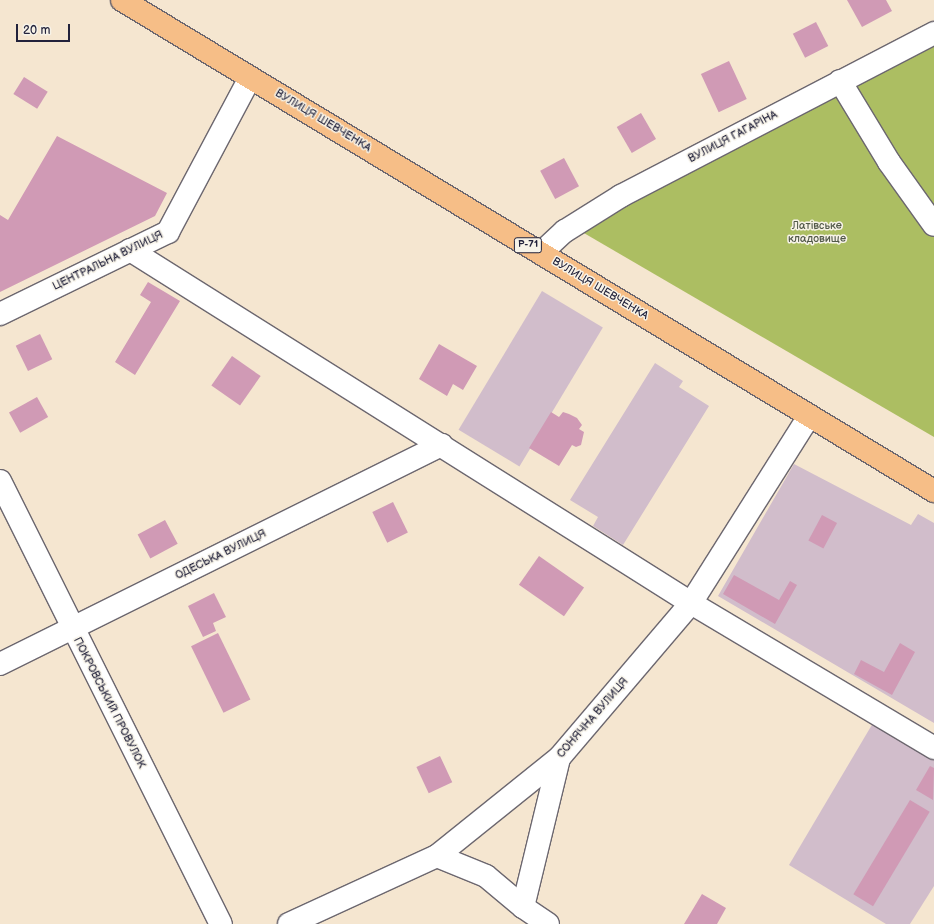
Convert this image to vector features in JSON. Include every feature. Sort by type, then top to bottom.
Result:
[{"type":"main road","name":"ВУЛИЦЯ ШЕВЧЕНКА","points":[[122,0],[934,491]]},
{"type":"street","name":"ВУЛИЦЯ ГАГАРІНА","points":[[541,252],[565,230],[621,196],[934,33]]},
{"type":"street","name":"ЦЕНТРАЛЬНА ВУЛИЦЯ","points":[[0,314],[168,232],[250,78]]},
{"type":"street","points":[[840,81],[889,162],[934,225]]},
{"type":"street","points":[[130,250],[691,603],[934,748]]},
{"type":"street","name":"СОНЯЧНА ВУЛИЦЯ","points":[[289,924],[437,856],[559,758],[691,603],[809,416]]},
{"type":"street","name":"ОДЕСЬКА ВУЛИЦЯ","points":[[0,664],[442,445]]},
{"type":"street","name":"ПОКРОВСЬКИЙ ПРОВУЛОК","points":[[0,481],[72,629],[221,924]]},
{"type":"street","points":[[523,907],[559,758]]},
{"type":"street","points":[[437,856],[486,876],[523,907],[548,924]]},
{"type":"shaded area","points":[[542,291],[603,328],[519,466],[459,430]]},
{"type":"shaded area","points":[[655,363],[683,381],[679,387],[709,406],[623,545],[593,526],[598,517],[570,500]]},
{"type":"shaded area","points":[[794,464],[911,525],[918,514],[934,523],[934,723],[718,596]]},
{"type":"shaded area","points":[[873,723],[934,757],[934,886],[910,924],[886,924],[789,865]]},
{"type":"green space","name":"Латівське кладовище","points":[[934,40],[934,437],[577,229]]},
{"type":"building","points":[[847,0],[886,0],[892,11],[862,27]]},
{"type":"building","points":[[816,22],[828,46],[805,58],[793,34]]},
{"type":"building","points":[[729,61],[747,99],[719,112],[701,74]]},
{"type":"building","points":[[24,77],[48,92],[37,109],[13,94]]},
{"type":"building","points":[[641,113],[656,139],[632,153],[617,127]]},
{"type":"building","points":[[57,136],[167,193],[155,216],[0,292],[0,215],[8,220]]},
{"type":"building","points":[[564,158],[579,186],[555,199],[540,171]]},
{"type":"building","points":[[148,282],[180,301],[135,375],[115,362],[151,302],[140,295]]},
{"type":"building","points":[[40,334],[52,359],[28,371],[16,346]]},
{"type":"building","points":[[439,344],[477,366],[463,390],[453,384],[447,396],[419,379]]},
{"type":"building","points":[[232,356],[261,376],[240,406],[211,385]]},
{"type":"building","points":[[37,397],[48,417],[20,433],[9,413]]},
{"type":"building","points":[[551,412],[559,417],[563,412],[577,418],[582,425],[579,429],[584,432],[581,445],[576,447],[572,445],[559,466],[529,448]]},
{"type":"building","points":[[393,502],[408,533],[387,543],[372,512]]},
{"type":"building","points":[[822,515],[837,523],[823,549],[808,541]]},
{"type":"building","points":[[165,520],[178,544],[150,558],[138,535]]},
{"type":"building","points":[[539,556],[584,588],[564,616],[519,585]]},
{"type":"building","points":[[734,575],[779,600],[790,581],[797,585],[775,624],[723,594]]},
{"type":"building","points":[[214,593],[226,617],[213,623],[216,631],[203,637],[188,606]]},
{"type":"building","points":[[218,633],[250,700],[223,713],[191,646]]},
{"type":"building","points":[[900,643],[915,652],[892,695],[854,674],[861,660],[884,672]]},
{"type":"building","points":[[440,756],[452,782],[429,793],[416,767]]},
{"type":"building","points":[[930,766],[934,768],[933,800],[916,790]]},
{"type":"building","points":[[910,800],[930,812],[873,906],[853,894]]},
{"type":"building","points":[[702,894],[726,908],[717,924],[684,924]]}]
